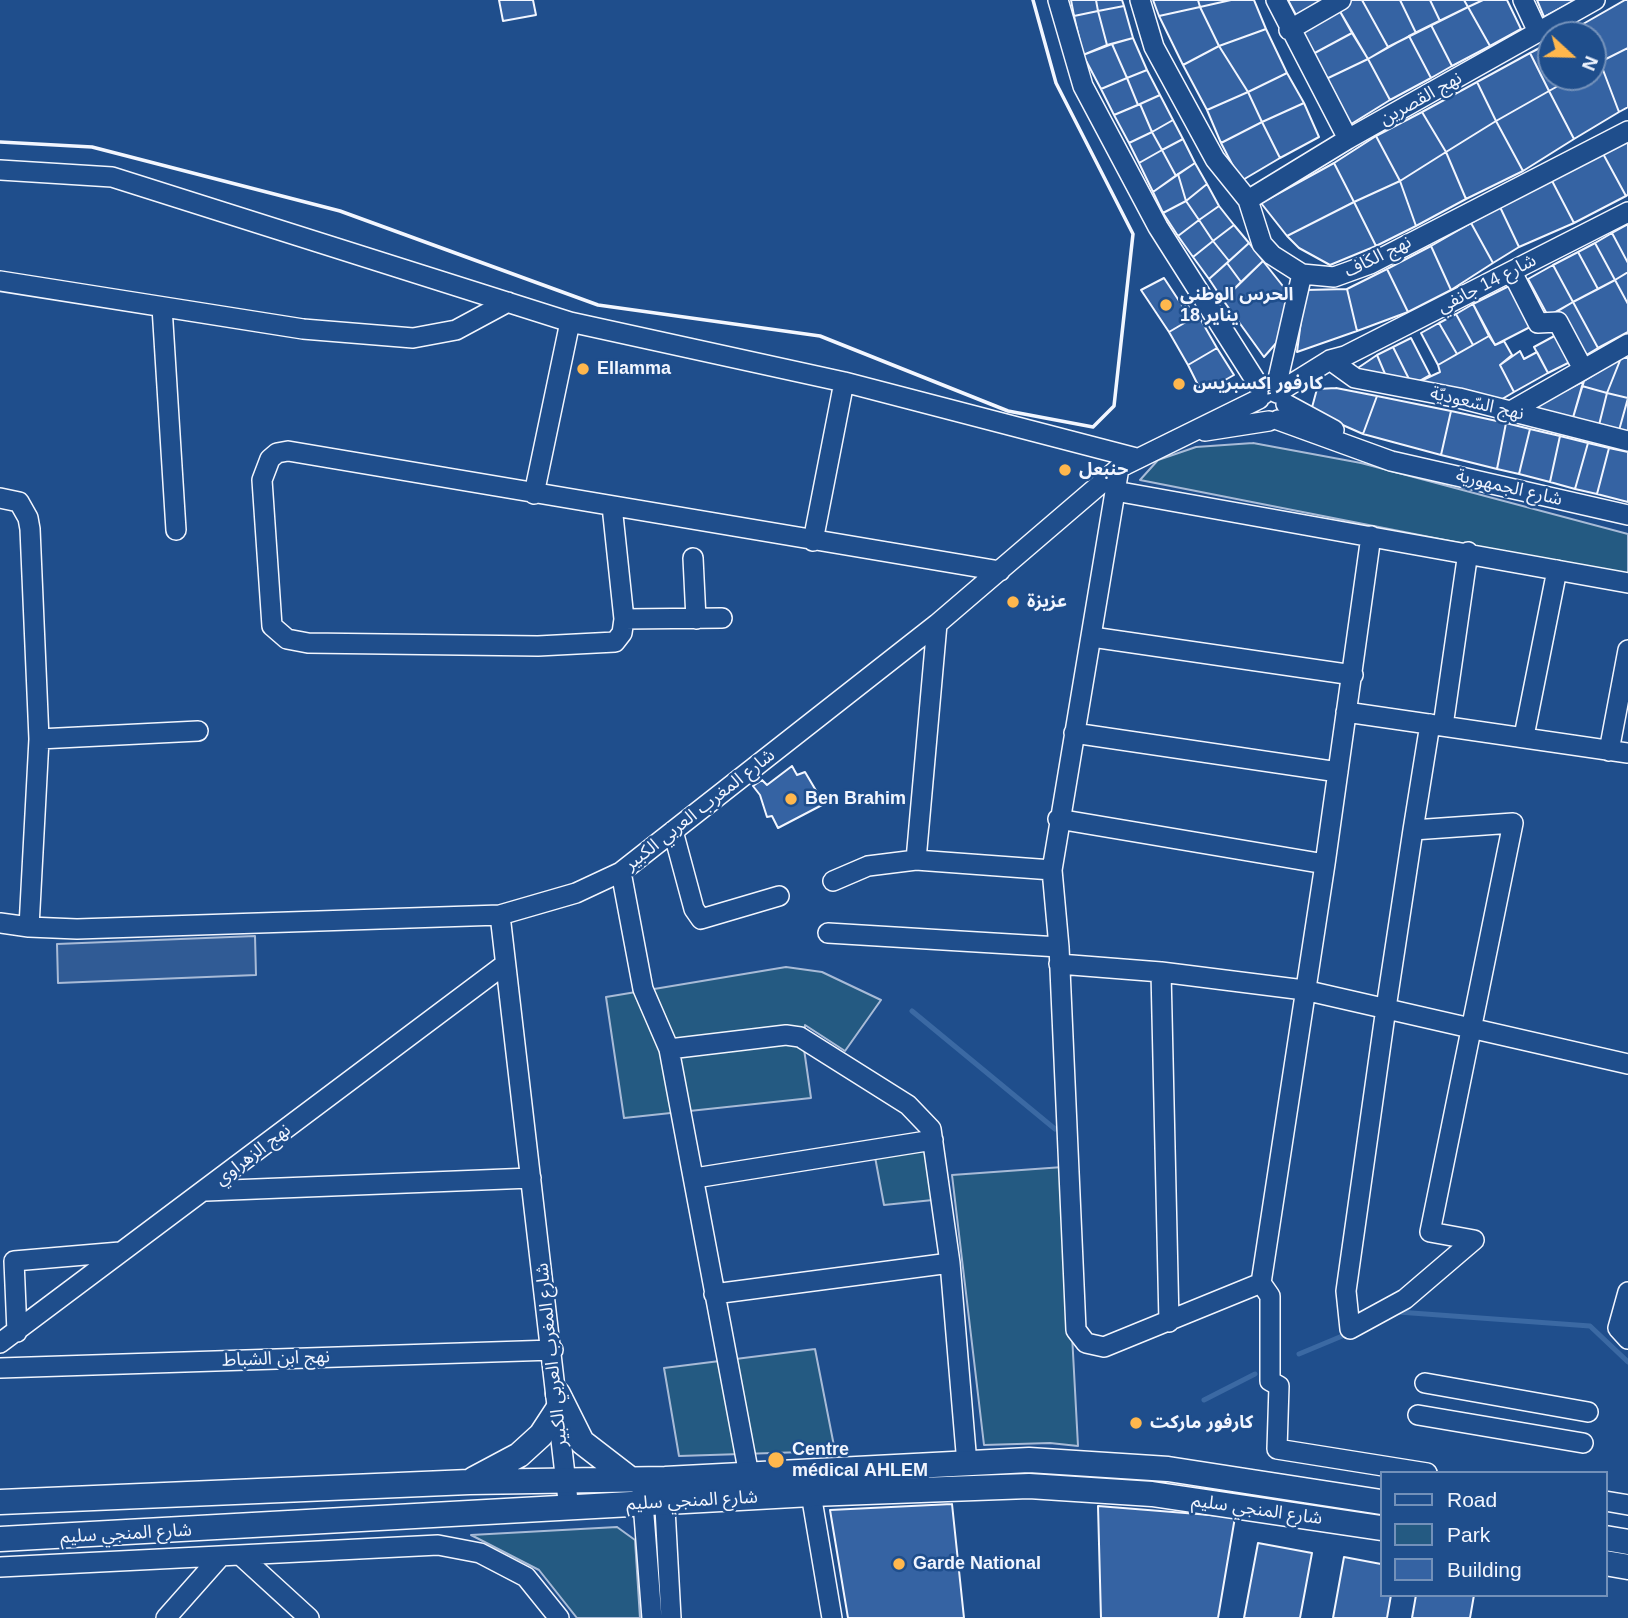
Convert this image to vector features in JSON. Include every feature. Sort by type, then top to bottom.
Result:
[{"type":"main road","points":[[469,1482],[519,1455],[541,1435],[558,1401]]},
{"type":"main road","points":[[558,1401],[582,1442],[648,1489]]},
{"type":"main road","name":"شارع المنجي سليم","points":[[0,1539],[569,1509],[648,1489],[749,1475],[1055,1460],[1122,1465],[1380,1502]]},
{"type":"main road","name":"شارع المنجي سليم","points":[[0,1502],[566,1479],[648,1489],[811,1494],[1029,1486],[1152,1494],[1380,1528]]},
{"type":"main road","points":[[1607,1538],[1628,1542]]},
{"type":"main road","points":[[1607,1563],[1628,1567]]},
{"type":"street","points":[[1058,0],[1071,53],[1083,86],[1158,227],[1274,403]]},
{"type":"street","points":[[1140,0],[1154,47],[1215,159],[1248,200],[1266,250],[1302,274],[1274,403]]},
{"type":"street","points":[[1276,0],[1289,30],[1348,139]]},
{"type":"street","points":[[1289,30],[1341,0]]},
{"type":"street","points":[[1523,0],[1537,30]]},
{"type":"street","name":"نهج القصرين","points":[[1558,21],[1595,0]]},
{"type":"street","name":"نهج القصرين","points":[[1248,200],[1348,139],[1537,33]]},
{"type":"street","name":"نهج الكاف","points":[[1302,274],[1334,277],[1370,264],[1628,131]]},
{"type":"street","points":[[0,170],[112,177],[570,322],[844,382],[1136,458]]},
{"type":"street","name":"شارع 14 جانفي","points":[[1274,403],[1336,360],[1628,212]]},
{"type":"street","points":[[1512,272],[1538,323],[1542,325],[1553,320],[1558,322],[1583,367]]},
{"type":"street","points":[[0,281],[303,329],[413,338],[456,330],[508,302]]},
{"type":"street","points":[[162,307],[176,530]]},
{"type":"street","points":[[534,494],[570,322]]},
{"type":"street","points":[[1509,412],[1583,367],[1628,344]]},
{"type":"street","name":"نهج السّعوديّة","points":[[1336,360],[1355,378],[1459,398],[1628,441]]},
{"type":"street","points":[[813,541],[844,382]]},
{"type":"street","name":"شارع المغرب العربي الكبير","points":[[569,1509],[553,1350],[500,915],[576,893],[621,872],[937,624],[1119,468],[1187,434],[1274,403]]},
{"type":"street","name":"شارع الجمهورية","points":[[1274,403],[1391,461],[1628,515]]},
{"type":"street","points":[[612,506],[624,620],[622,633],[615,642],[538,646],[308,643],[287,639],[272,626],[262,480],[265,467],[277,453],[288,451],[1000,571]]},
{"type":"street","points":[[1119,468],[1092,638],[1058,819],[1052,870],[1059,955],[1076,1330],[1086,1343],[1098,1348],[1169,1322],[1261,1283]]},
{"type":"street","points":[[1115,491],[1468,552],[1628,583]]},
{"type":"street","points":[[0,498],[19,502],[28,518],[30,529],[39,740],[29,928]]},
{"type":"street","points":[[1371,536],[1353,675],[1261,1283],[1270,1296],[1270,1381],[1279,1386],[1277,1449],[1414,1471]]},
{"type":"street","points":[[1413,830],[1513,824],[1430,1232],[1474,1240],[1405,1299],[1350,1329],[1346,1291],[1413,830],[1436,725],[1468,552]]},
{"type":"street","points":[[693,558],[696,619]]},
{"type":"street","points":[[1524,736],[1557,570]]},
{"type":"street","points":[[624,620],[722,618]]},
{"type":"street","points":[[916,860],[937,624]]},
{"type":"street","points":[[1092,638],[1353,675]]},
{"type":"street","points":[[1346,712],[1619,752],[1628,650]]},
{"type":"street","points":[[39,740],[198,731]]},
{"type":"street","points":[[1074,733],[1338,772]]},
{"type":"street","points":[[1058,819],[1325,864]]},
{"type":"street","points":[[673,831],[694,909],[701,919],[779,896]]},
{"type":"street","points":[[833,881],[868,866],[916,860],[1052,870]]},
{"type":"street","points":[[621,872],[643,989],[669,1049],[749,1475]]},
{"type":"street","points":[[0,923],[29,928],[500,915]]},
{"type":"street","points":[[828,933],[1059,955],[1161,972],[1304,990],[1472,1026],[1628,1064]]},
{"type":"street","name":"نهج الزهراوي","points":[[0,1343],[504,965]]},
{"type":"street","points":[[1161,972],[1169,1322]]},
{"type":"street","points":[[669,1049],[786,1035],[800,1037],[908,1105],[931,1129],[950,1263],[967,1464]]},
{"type":"street","points":[[695,1178],[933,1140]]},
{"type":"street","points":[[206,1191],[531,1178]]},
{"type":"street","points":[[17,1332],[14,1261],[121,1252]]},
{"type":"street","points":[[714,1294],[950,1263]]},
{"type":"street","points":[[1628,1292],[1618,1328],[1628,1339]]},
{"type":"street","name":"نهج ابن الشباط","points":[[0,1368],[553,1350]]},
{"type":"street","points":[[1424,1383],[1588,1412]]},
{"type":"street","points":[[1419,1415],[1583,1443]]},
{"type":"street","points":[[648,1489],[652,1618]]},
{"type":"street","points":[[648,1489],[671,1618]]},
{"type":"street","points":[[811,1494],[832,1618]]},
{"type":"street","points":[[1607,1501],[1628,1505]]},
{"type":"street","points":[[0,1567],[438,1545],[480,1553],[526,1577],[559,1618]]},
{"type":"street","points":[[166,1618],[230,1556]]},
{"type":"street","points":[[230,1556],[309,1618]]},
{"type":"green space","points":[[1253,443],[1361,463],[1628,534],[1628,576],[1140,480],[1158,460],[1196,447]]},
{"type":"green space","points":[[786,967],[822,972],[881,1000],[845,1051],[805,1025],[804,1049],[811,1098],[624,1118],[606,997]]},
{"type":"green space","points":[[926,1150],[933,1200],[884,1205],[875,1157]]},
{"type":"green space","points":[[1063,1167],[1078,1446],[1050,1443],[984,1445],[952,1175]]},
{"type":"green space","points":[[815,1349],[835,1451],[679,1456],[664,1368]]},
{"type":"green space","points":[[617,1527],[635,1540],[640,1618],[577,1618],[539,1570],[471,1535]]},
{"type":"shaded area","points":[[255,936],[256,975],[58,983],[57,944]]},
{"type":"building","points":[[499,0],[533,0],[536,15],[503,21]]},
{"type":"building","points":[[1071,0],[1096,0],[1098,11],[1074,16]]},
{"type":"building","points":[[1096,0],[1122,0],[1124,6],[1098,11]]},
{"type":"building","points":[[1153,0],[1198,0],[1200,7],[1159,16]]},
{"type":"building","points":[[1198,0],[1231,0],[1200,7]]},
{"type":"building","points":[[1231,0],[1254,0],[1266,29],[1219,46],[1200,7]]},
{"type":"building","points":[[1288,0],[1327,0],[1297,17]]},
{"type":"building","points":[[1349,0],[1362,0],[1388,47],[1368,59],[1338,8]]},
{"type":"building","points":[[1362,0],[1400,0],[1416,33],[1388,47]]},
{"type":"building","points":[[1400,0],[1430,0],[1440,21],[1416,33]]},
{"type":"building","points":[[1430,0],[1464,0],[1468,7],[1440,21]]},
{"type":"building","points":[[1464,0],[1483,0],[1468,7]]},
{"type":"building","points":[[1483,0],[1507,0],[1521,29],[1490,46],[1468,7]]},
{"type":"building","points":[[1537,0],[1576,0],[1544,17]]},
{"type":"building","points":[[1628,0],[1628,48],[1607,58],[1607,21],[1588,21]]},
{"type":"building","points":[[1124,6],[1133,38],[1107,45],[1098,11]]},
{"type":"building","points":[[1200,7],[1219,46],[1183,65],[1159,16]]},
{"type":"building","points":[[1468,7],[1490,46],[1452,66],[1431,25]]},
{"type":"building","points":[[1338,8],[1352,33],[1311,55],[1298,32]]},
{"type":"building","points":[[1098,11],[1107,45],[1083,55],[1074,16]]},
{"type":"building","points":[[1431,25],[1452,66],[1431,78],[1409,36]]},
{"type":"building","points":[[1266,29],[1287,73],[1248,92],[1219,46]]},
{"type":"building","points":[[1352,33],[1368,59],[1324,80],[1311,55]]},
{"type":"building","points":[[1409,36],[1431,78],[1390,100],[1368,59]]},
{"type":"building","points":[[1133,38],[1147,70],[1127,78],[1112,44]]},
{"type":"building","points":[[1112,44],[1127,78],[1101,89],[1083,55]]},
{"type":"building","points":[[1219,46],[1248,92],[1207,110],[1183,65]]},
{"type":"building","points":[[1628,48],[1628,107],[1619,112],[1607,80],[1607,58]]},
{"type":"building","points":[[1537,49],[1537,67],[1530,53]]},
{"type":"building","points":[[1530,53],[1537,67],[1537,91],[1549,91],[1496,121],[1477,82]]},
{"type":"building","points":[[1368,59],[1390,100],[1348,126],[1324,80]]},
{"type":"building","points":[[1147,70],[1160,95],[1138,105],[1127,78]]},
{"type":"building","points":[[1287,73],[1304,103],[1262,122],[1248,92]]},
{"type":"building","points":[[1127,78],[1138,105],[1114,115],[1101,89]]},
{"type":"building","points":[[1607,80],[1619,112],[1574,139],[1549,91],[1607,91]]},
{"type":"building","points":[[1477,82],[1496,121],[1446,152],[1422,112]]},
{"type":"building","points":[[1549,91],[1574,139],[1523,171],[1496,121]]},
{"type":"building","points":[[1248,92],[1262,122],[1221,143],[1207,110]]},
{"type":"building","points":[[1160,95],[1173,120],[1152,132],[1140,104]]},
{"type":"building","points":[[1304,103],[1319,137],[1280,158],[1262,122]]},
{"type":"building","points":[[1140,104],[1152,132],[1129,143],[1114,115]]},
{"type":"building","points":[[1422,112],[1446,152],[1400,181],[1376,136]]},
{"type":"building","points":[[1173,120],[1183,139],[1162,150],[1152,132]]},
{"type":"building","points":[[1496,121],[1523,171],[1466,199],[1446,152]]},
{"type":"building","points":[[1262,122],[1280,158],[1241,181],[1221,143]]},
{"type":"building","points":[[1152,132],[1162,150],[1139,163],[1129,143]]},
{"type":"building","points":[[1376,136],[1400,181],[1354,202],[1334,163]]},
{"type":"building","points":[[1628,137],[1628,195],[1626,196],[1601,150]]},
{"type":"building","points":[[1183,139],[1195,163],[1176,176],[1162,150]]},
{"type":"building","points":[[1162,150],[1176,176],[1153,192],[1139,163]]},
{"type":"building","points":[[1601,150],[1626,196],[1574,223],[1550,177]]},
{"type":"building","points":[[1446,152],[1466,199],[1416,226],[1400,181]]},
{"type":"building","points":[[1195,163],[1207,184],[1186,201],[1178,174]]},
{"type":"building","points":[[1334,163],[1354,202],[1287,236],[1261,203]]},
{"type":"building","points":[[1178,174],[1186,201],[1163,213],[1153,192]]},
{"type":"building","points":[[1550,177],[1574,223],[1519,247],[1500,207]]},
{"type":"building","points":[[1400,181],[1416,226],[1376,246],[1354,202]]},
{"type":"building","points":[[1207,184],[1219,206],[1199,220],[1186,201]]},
{"type":"building","points":[[1186,201],[1199,220],[1178,236],[1163,213]]},
{"type":"building","points":[[1354,202],[1376,246],[1330,265],[1299,248],[1287,236]]},
{"type":"building","points":[[1219,206],[1234,225],[1213,241],[1199,220]]},
{"type":"building","points":[[1500,207],[1519,247],[1493,263],[1471,223]]},
{"type":"building","points":[[1199,220],[1213,241],[1193,257],[1178,236]]},
{"type":"building","points":[[1471,223],[1493,263],[1451,290],[1431,246]]},
{"type":"building","points":[[1628,224],[1628,263],[1612,233]]},
{"type":"building","points":[[1234,225],[1249,243],[1229,261],[1213,241]]},
{"type":"building","points":[[1612,233],[1628,263],[1628,272],[1615,280],[1595,243]]},
{"type":"building","points":[[1213,241],[1229,261],[1209,279],[1193,257]]},
{"type":"building","points":[[1249,243],[1263,261],[1241,282],[1227,263]]},
{"type":"building","points":[[1595,243],[1615,280],[1598,289],[1578,252]]},
{"type":"building","points":[[1431,246],[1451,290],[1408,312],[1387,269]]},
{"type":"building","points":[[1578,252],[1598,289],[1573,302],[1553,265]]},
{"type":"building","points":[[1263,261],[1290,295],[1278,341],[1264,357],[1223,300]]},
{"type":"building","points":[[1227,263],[1241,282],[1223,300],[1209,279]]},
{"type":"building","points":[[1553,265],[1573,302],[1548,316],[1528,279]]},
{"type":"building","points":[[1387,269],[1408,312],[1357,331],[1347,289]]},
{"type":"building","points":[[1628,272],[1628,304],[1615,280]]},
{"type":"building","name":"الحرس الوطني 18 يناير","points":[[1164,278],[1191,319],[1169,332],[1141,290]]},
{"type":"building","points":[[1615,280],[1628,304],[1628,332],[1598,348],[1573,302]]},
{"type":"building","points":[[1509,286],[1530,327],[1495,345],[1473,304]]},
{"type":"building","points":[[1347,289],[1357,331],[1297,352],[1305,290]]},
{"type":"building","points":[[1573,302],[1598,348],[1583,357],[1558,311]]},
{"type":"building","points":[[1473,304],[1489,336],[1473,345],[1456,314]]},
{"type":"building","points":[[1456,314],[1473,345],[1457,354],[1439,323]]},
{"type":"building","points":[[1198,315],[1217,348],[1188,365],[1169,332]]},
{"type":"building","points":[[1439,323],[1457,354],[1438,365],[1421,333]]},
{"type":"building","points":[[1558,334],[1572,361],[1548,373],[1534,347]]},
{"type":"building","points":[[1489,336],[1495,345],[1504,341],[1512,355],[1500,365],[1514,392],[1492,405],[1412,385],[1440,372],[1438,365]]},
{"type":"building","points":[[1411,338],[1430,375],[1412,385],[1393,347]]},
{"type":"building","points":[[1393,347],[1412,385],[1388,381],[1377,355]]},
{"type":"building","points":[[1217,348],[1234,375],[1202,393],[1188,365]]},
{"type":"building","points":[[1520,351],[1524,359],[1537,352],[1548,373],[1514,392],[1500,365]]},
{"type":"building","points":[[1377,355],[1388,381],[1349,374]]},
{"type":"building","points":[[1621,358],[1607,393],[1582,386],[1584,381]]},
{"type":"building","points":[[1621,358],[1628,358],[1628,398],[1607,393]]},
{"type":"building","points":[[1584,381],[1572,421],[1522,413]]},
{"type":"building","points":[[1582,386],[1607,393],[1598,429],[1572,421]]},
{"type":"building","points":[[1336,388],[1377,396],[1363,434],[1311,411],[1317,389]]},
{"type":"building","points":[[1607,393],[1628,398],[1618,434],[1598,429]]},
{"type":"building","points":[[1377,396],[1451,411],[1441,455],[1363,434]]},
{"type":"building","points":[[1628,398],[1628,437],[1618,434]]},
{"type":"building","points":[[1451,411],[1506,423],[1497,469],[1441,455]]},
{"type":"building","points":[[1506,423],[1530,429],[1519,474],[1497,469]]},
{"type":"building","points":[[1530,429],[1560,436],[1550,482],[1519,474]]},
{"type":"building","points":[[1560,436],[1588,443],[1575,489],[1550,482]]},
{"type":"building","points":[[1588,443],[1609,448],[1597,494],[1575,489]]},
{"type":"building","points":[[1609,448],[1628,452],[1628,502],[1597,494]]},
{"type":"building","name":"Ben Brahim","points":[[792,766],[797,775],[805,772],[824,804],[778,828],[772,816],[767,817],[760,795],[753,786],[762,780],[767,785]]},
{"type":"building","name":"Garde National","points":[[952,1504],[964,1618],[848,1618],[830,1510]]},
{"type":"building","points":[[1098,1506],[1235,1517],[1218,1618],[1101,1618]]},
{"type":"building","points":[[1258,1543],[1312,1553],[1300,1618],[1244,1618]]},
{"type":"building","points":[[1344,1557],[1380,1564],[1380,1597],[1391,1597],[1387,1618],[1333,1618]]},
{"type":"building","points":[[1416,1597],[1474,1597],[1470,1618],[1412,1618]]},
{"type":"waterway","points":[[912,1011],[1055,1129]]},
{"type":"waterway","points":[[1398,1312],[1590,1326],[1628,1362]]},
{"type":"waterway","points":[[1299,1354],[1347,1334]]},
{"type":"waterway","points":[[1204,1400],[1255,1374]]},
{"type":"wall","points":[[0,142],[92,147],[340,211],[598,305],[820,336],[1008,411],[1093,427],[1114,406],[1133,234],[1056,83],[1033,0]]},
{"type":"place","name":"الحرس الوطني 18 يناير","points":[[1166,305]]},
{"type":"place","name":"Ellamma","points":[[583,369]]},
{"type":"place","name":"كارفور إكسبريس","points":[[1179,384]]},
{"type":"place","name":"حنبعل","points":[[1065,470]]},
{"type":"place","name":"عزيزة","points":[[1013,602]]},
{"type":"place","name":"Ben Brahim","points":[[791,799]]},
{"type":"place","name":"كارفور ماركت","points":[[1136,1423]]},
{"type":"place","name":"Centre médical AHLEM","points":[[776,1460]]},
{"type":"place","name":"Garde National","points":[[899,1564]]}]
